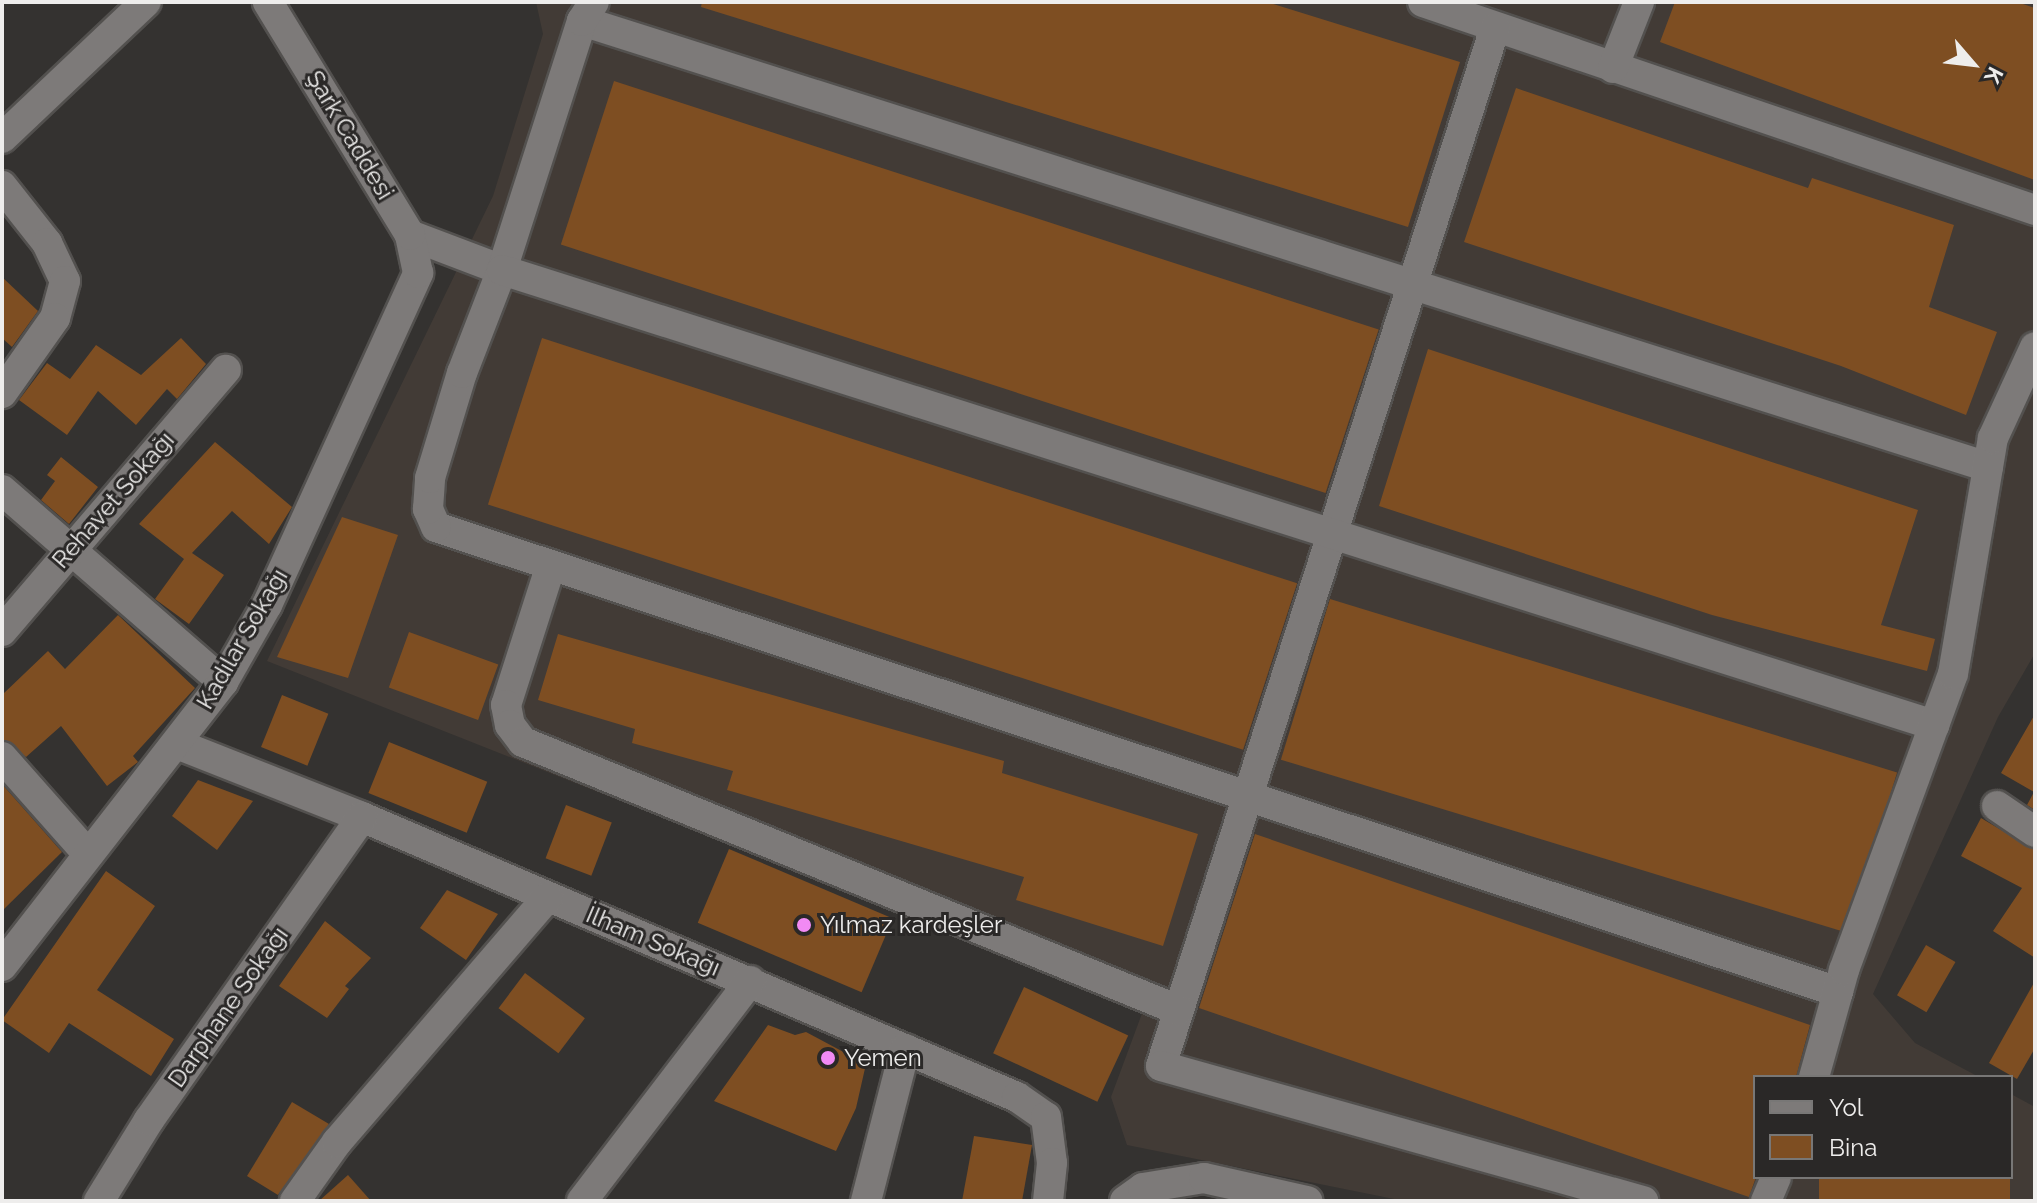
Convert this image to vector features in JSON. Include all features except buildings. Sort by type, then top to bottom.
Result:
[{"type":"street","points":[[2,138],[146,2]]},
{"type":"street","name":"Şark Caddesi","points":[[268,2],[410,235],[418,273]]},
{"type":"street","points":[[1423,2],[2035,210]]},
{"type":"street","points":[[1613,68],[1639,2]]},
{"type":"street","points":[[1838,992],[436,527],[428,509],[434,463],[588,11],[1411,283],[1988,467]]},
{"type":"street","points":[[1495,28],[1161,1066],[1643,1201]]},
{"type":"street","points":[[2,186],[47,243],[65,281],[55,318],[2,393]]},
{"type":"street","points":[[410,235],[502,270],[1329,537],[1934,725]]},
{"type":"street","name":"Kadılar Sokağı","points":[[2,966],[223,682],[267,605],[418,273]]},
{"type":"street","points":[[1815,1075],[1838,992],[1953,674],[1993,438],[2035,347]]},
{"type":"street","name":"Rehavet Sokağı","points":[[2,631],[70,547],[226,370]]},
{"type":"street","points":[[2,490],[223,682]]},
{"type":"street","points":[[551,565],[506,705],[510,725],[523,742],[1178,1010]]},
{"type":"street","name":"İlham Sokağı","points":[[177,744],[362,817],[1017,1097],[1046,1117],[1052,1163],[1048,1201]]},
{"type":"street","points":[[2,757],[87,853]]},
{"type":"street","points":[[1997,806],[2035,832]]},
{"type":"street","name":"Darphane Sokağı","points":[[99,1201],[149,1120],[362,817]]},
{"type":"street","points":[[295,1201],[337,1142],[548,897]]},
{"type":"street","points":[[582,1201],[750,981]]},
{"type":"street","points":[[866,1201],[905,1049]]},
{"type":"street","points":[[1125,1201],[1143,1188],[1204,1178],[1307,1201]]},
{"type":"street","points":[[1766,1201],[1775,1179]]},
{"type":"street","points":[[1216,1201],[1243,1187]]},
{"type":"shaded area","points":[[536,2],[2035,2],[2035,653],[1998,717],[1873,994],[1915,1043],[1975,1075],[1753,1075],[1753,1179],[2013,1179],[2013,1095],[2035,1107],[2035,1201],[1404,1201],[1127,1145],[1111,1097],[1144,1008],[267,661],[493,196],[543,34]]},
{"type":"place","name":"Yılmaz kardeşler","points":[[804,925]]},
{"type":"place","name":"Yemen","points":[[828,1058]]}]
